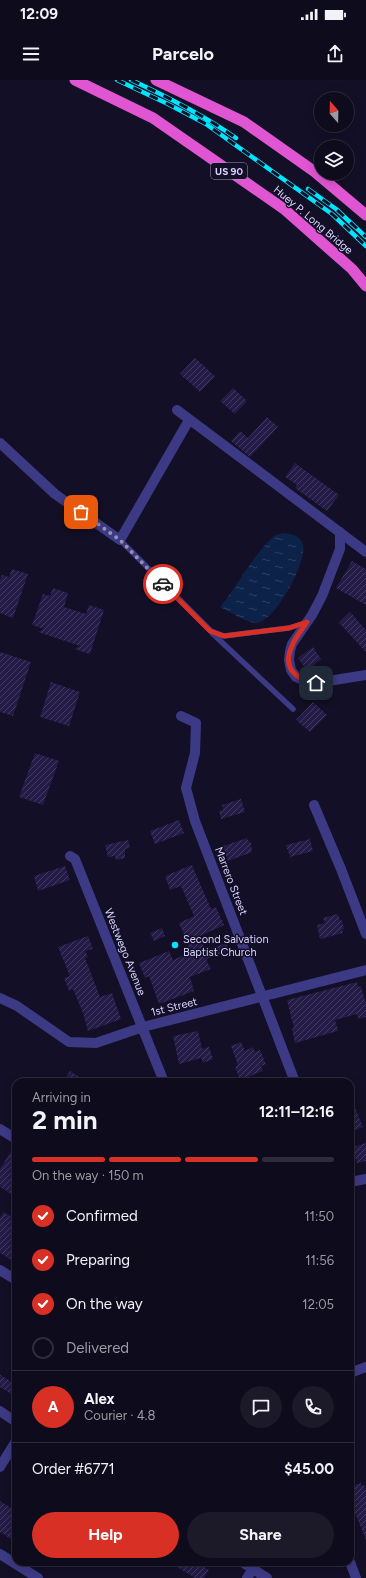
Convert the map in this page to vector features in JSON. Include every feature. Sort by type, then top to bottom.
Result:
[{"type":"highway","name":"Huey P. Long Bridge","points":[[75,80],[152,118],[284,209],[352,269],[366,286]]},
{"type":"highway","points":[[156,80],[244,122],[315,172],[366,216]]},
{"type":"street","points":[[177,410],[366,552]]},
{"type":"street","points":[[0,443],[55,494],[120,540],[189,420]]},
{"type":"street","points":[[340,532],[340,549],[322,596],[292,644],[289,660],[291,670],[296,677],[305,681],[316,683],[366,675]]},
{"type":"street","name":"Marrero Street","points":[[181,716],[196,723],[195,753],[186,788],[195,821],[294,1078]]},
{"type":"street","points":[[314,805],[366,934]]},
{"type":"street","name":"Westwego Avenue","points":[[70,856],[75,859],[162,1078]]},
{"type":"street","name":"1st Street","points":[[0,998],[17,1006],[69,1042],[96,1043],[143,1027],[366,970]]},
{"type":"street","points":[[0,1129],[12,1136]]},
{"type":"street","points":[[354,1181],[366,1179]]},
{"type":"street","points":[[0,1270],[12,1278]]},
{"type":"street","points":[[354,1372],[366,1367]]},
{"type":"street","points":[[0,1411],[12,1419]]},
{"type":"street","points":[[0,1467],[12,1448]]},
{"type":"street","points":[[0,1554],[12,1562]]},
{"type":"street","points":[[19,1566],[38,1578]]},
{"type":"street","points":[[248,1566],[267,1578]]},
{"type":"street","points":[[352,1566],[356,1578]]},
{"type":"street","points":[[247,1578],[253,1569]]},
{"type":"lane","points":[[120,540],[210,631],[292,710]]},
{"type":"lane","points":[[210,631],[224,636],[289,628],[307,622]]},
{"type":"water","points":[[284,533],[293,535],[300,539],[303,545],[303,553],[295,577],[281,602],[264,620],[257,623],[253,623],[220,607],[258,553],[274,536]]},
{"type":"building","points":[[195,358],[215,376],[200,392],[180,374]]},
{"type":"building","points":[[233,388],[247,401],[235,414],[220,401]]},
{"type":"building","points":[[267,417],[278,427],[250,457],[231,441],[240,431],[248,438]]},
{"type":"building","points":[[295,463],[339,495],[327,511],[295,488],[297,485],[285,477]]},
{"type":"building","points":[[352,561],[366,569],[366,605],[336,588]]},
{"type":"building","points":[[12,569],[28,574],[13,618],[0,613],[0,580],[2,575],[9,577]]},
{"type":"building","points":[[53,588],[68,593],[64,607],[86,614],[89,605],[104,610],[90,654],[74,649],[80,646],[38,632],[44,629],[32,625],[43,594],[50,596]]},
{"type":"building","points":[[350,612],[366,630],[366,652],[339,623]]},
{"type":"building","points":[[313,647],[321,659],[307,670],[298,658]]},
{"type":"building","points":[[0,652],[31,662],[13,716],[0,712]]},
{"type":"building","points":[[51,682],[80,692],[69,726],[40,717]]},
{"type":"building","points":[[313,702],[327,715],[310,732],[296,720]]},
{"type":"building","points":[[35,753],[59,761],[43,805],[19,797]]},
{"type":"building","points":[[241,799],[245,812],[221,819],[219,811],[223,810],[222,805]]},
{"type":"building","points":[[179,820],[184,833],[155,844],[150,831]]},
{"type":"building","points":[[247,838],[251,843],[252,852],[228,861],[223,846]]},
{"type":"building","points":[[310,839],[313,851],[290,857],[286,845]]},
{"type":"building","points":[[128,840],[130,848],[125,849],[125,858],[116,860],[115,856],[108,857],[105,845]]},
{"type":"building","points":[[192,865],[211,909],[216,907],[224,925],[200,936],[205,951],[226,943],[229,951],[206,959],[211,969],[190,977],[194,991],[159,1004],[149,976],[145,978],[139,963],[169,951],[173,960],[191,952],[179,923],[194,916],[181,886],[170,890],[165,876]]},
{"type":"building","points":[[65,866],[70,880],[38,891],[34,876]]},
{"type":"building","points":[[338,914],[340,921],[342,920],[344,929],[342,930],[343,933],[320,939],[317,925],[325,923],[323,918]]},
{"type":"building","points":[[162,928],[165,936],[154,941],[150,933]]},
{"type":"building","points":[[88,936],[93,949],[85,951],[88,957],[85,958],[100,997],[112,993],[121,1019],[88,1031],[83,1013],[73,989],[69,991],[64,978],[70,976],[58,947]]},
{"type":"building","points":[[357,982],[358,987],[361,986],[366,1001],[366,1017],[358,1019],[357,1014],[335,1020],[338,1031],[295,1043],[292,1029],[294,1028],[287,1000]]},
{"type":"building","points":[[198,1031],[202,1049],[209,1047],[213,1059],[203,1063],[201,1058],[179,1064],[173,1036]]},
{"type":"building","points":[[241,1042],[245,1051],[253,1047],[255,1052],[260,1050],[266,1064],[261,1066],[263,1071],[245,1078],[239,1078],[235,1067],[238,1065],[231,1046]]},
{"type":"building","points":[[70,1071],[81,1078],[66,1078]]},
{"type":"building","points":[[354,1105],[363,1127],[354,1130]]},
{"type":"building","points":[[366,1143],[366,1161],[357,1163],[354,1157],[354,1147]]},
{"type":"building","points":[[12,1150],[12,1194],[0,1187],[0,1169]]},
{"type":"building","points":[[3,1212],[12,1217],[12,1260],[0,1253],[0,1218]]},
{"type":"building","points":[[0,1375],[12,1382],[12,1394],[0,1387]]},
{"type":"building","points":[[361,1483],[361,1486],[364,1485],[366,1491],[366,1540],[354,1511],[354,1486]]},
{"type":"building","points":[[0,1501],[12,1508],[12,1540],[0,1532]]},
{"type":"building","points":[[176,1566],[202,1566],[209,1570],[204,1578],[195,1578]]},
{"type":"railway","points":[[117,80],[206,124],[332,214],[366,246]]},
{"type":"railway","points":[[131,80],[185,107],[236,138]]},
{"type":"railway","points":[[308,189],[336,209],[366,237]]},
{"type":"way so far","points":[[81,512],[120,540],[163,584]]},
{"type":"place","name":"Second Salvation Baptist Church","points":[[175,945]]},
{"type":"route","points":[[163,584],[210,631],[224,636],[289,628],[307,622],[292,644],[289,660],[291,670],[296,677],[305,681],[316,683]]}]
